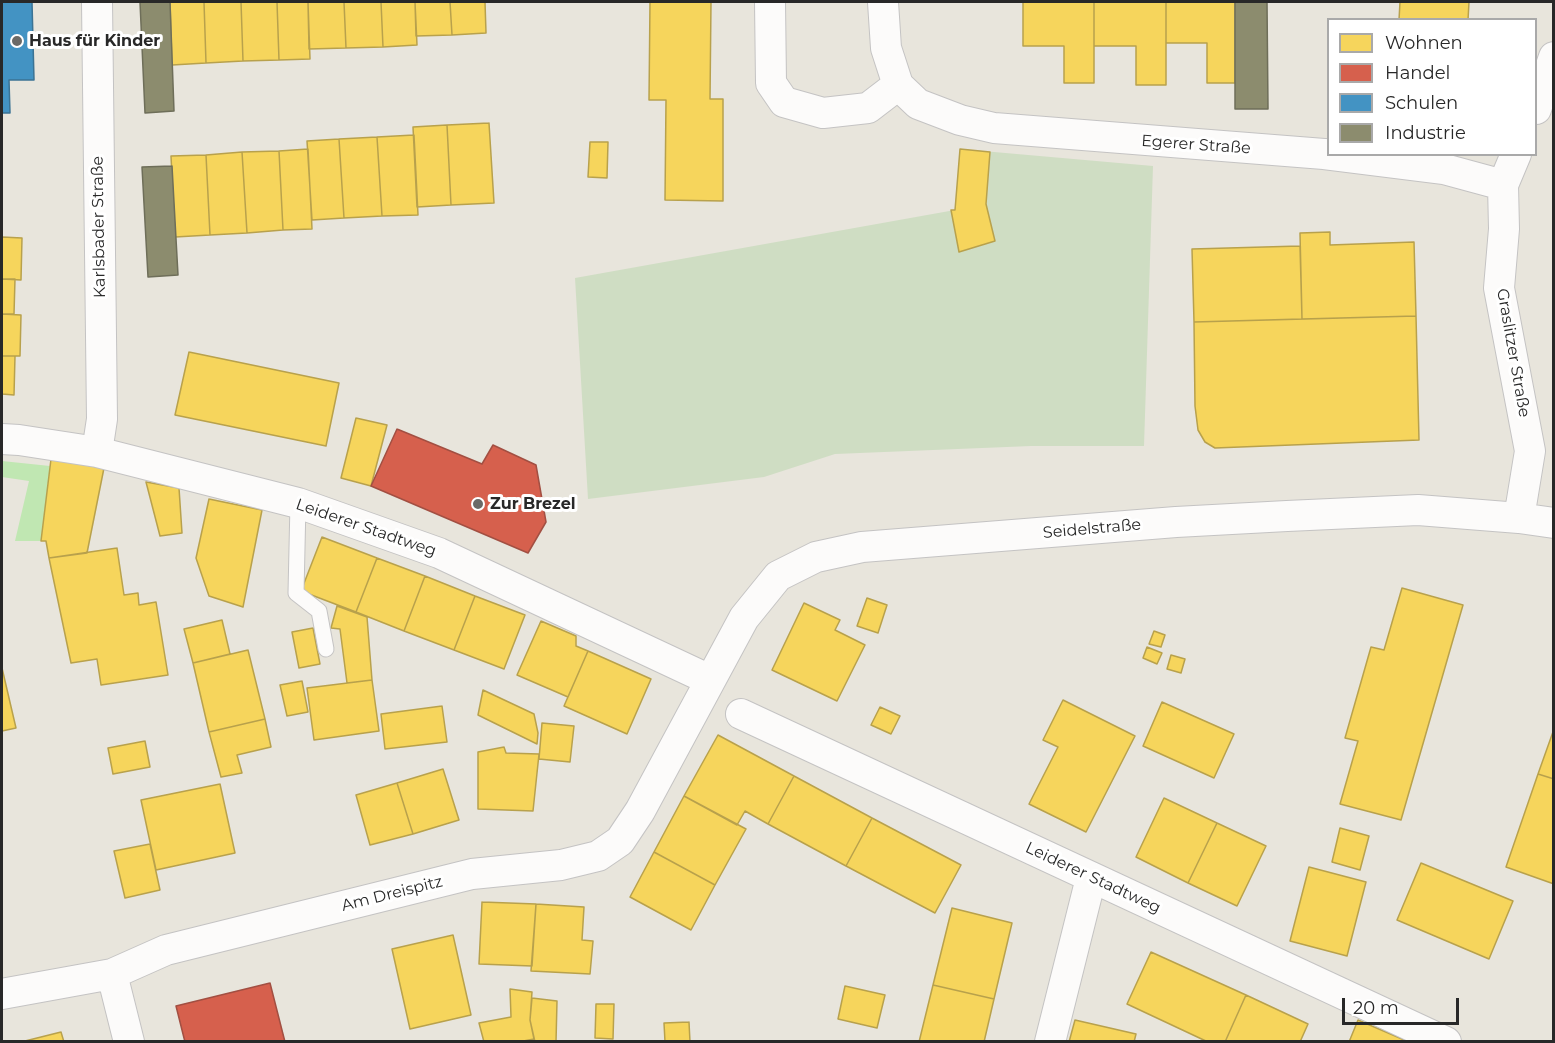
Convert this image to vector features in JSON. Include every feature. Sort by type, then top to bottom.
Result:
[{"type":"street","name":"Karlsbader Straße","points":[[97,2],[102,419],[97,452]]},
{"type":"street","points":[[770,2],[771,83],[784,102],[823,113],[868,108],[898,85],[886,48],[883,2]]},
{"type":"street","points":[[1537,106],[1554,57]]},
{"type":"street","name":"Egerer Straße","points":[[898,85],[918,104],[960,120],[994,128],[1327,154]]},
{"type":"street","name":"Egerer Straße","points":[[1340,156],[1444,169],[1503,185]]},
{"type":"street","name":"Graslitzer Straße","points":[[1515,156],[1503,185],[1504,229],[1499,288],[1530,451],[1519,518]]},
{"type":"street","name":"Leiderer Stadtweg","points":[[2,439],[97,452],[298,503],[439,553],[707,688]]},
{"type":"street","name":"Seidelstraße","points":[[707,688],[744,618],[778,576],[816,557],[862,547],[1176,522],[1419,510],[1554,523]]},
{"type":"street","name":"Am Dreispitz","points":[[2,994],[112,974],[166,950],[461,877],[561,865],[598,856],[620,841],[676,748],[707,688]]},
{"type":"street","name":"Leiderer Stadtweg","points":[[741,714],[1446,1041]]},
{"type":"street","points":[[1050,1041],[1091,878]]},
{"type":"street","points":[[112,974],[129,1041]]},
{"type":"lane","points":[[298,503],[296,593],[319,611],[326,649]]},
{"type":"green space","points":[[960,149],[1153,166],[1144,446],[1031,446],[835,454],[764,477],[588,499],[575,278],[955,210]]},
{"type":"green space","points":[[2,461],[50,466],[41,541],[15,541],[29,481],[2,477]]},
{"type":"building: Wohnen","points":[[170,2],[204,2],[206,63],[172,65]]},
{"type":"building: Wohnen","points":[[204,2],[241,2],[243,61],[206,63]]},
{"type":"building: Wohnen","points":[[241,2],[277,2],[279,60],[243,61]]},
{"type":"building: Wohnen","points":[[277,2],[308,2],[310,59],[279,60]]},
{"type":"building: Wohnen","points":[[308,2],[344,2],[346,48],[309,49]]},
{"type":"building: Wohnen","points":[[344,2],[381,2],[383,47],[346,48]]},
{"type":"building: Wohnen","points":[[381,2],[415,2],[417,45],[383,47]]},
{"type":"building: Wohnen","points":[[415,2],[450,2],[452,35],[416,36]]},
{"type":"building: Wohnen","points":[[450,2],[485,2],[486,33],[452,35]]},
{"type":"building: Wohnen","points":[[650,2],[711,2],[710,99],[723,99],[723,201],[665,200],[666,100],[649,100]]},
{"type":"building: Wohnen","points":[[1023,2],[1094,2],[1094,83],[1064,83],[1064,46],[1023,46]]},
{"type":"building: Wohnen","points":[[1094,2],[1166,2],[1166,85],[1136,85],[1136,46],[1094,46]]},
{"type":"building: Wohnen","points":[[1166,2],[1235,2],[1235,83],[1207,83],[1207,43],[1166,43]]},
{"type":"building: Wohnen","points":[[1400,2],[1469,2],[1468,18],[1399,18]]},
{"type":"building: Wohnen","points":[[489,123],[494,203],[451,205],[447,125]]},
{"type":"building: Wohnen","points":[[447,125],[451,205],[417,207],[413,127]]},
{"type":"building: Wohnen","points":[[414,135],[418,215],[382,216],[377,137]]},
{"type":"building: Wohnen","points":[[377,137],[382,216],[344,218],[339,139]]},
{"type":"building: Wohnen","points":[[339,139],[344,218],[312,220],[307,141]]},
{"type":"building: Wohnen","points":[[590,142],[608,142],[607,178],[588,177]]},
{"type":"building: Wohnen","points":[[308,149],[312,229],[283,230],[279,151]]},
{"type":"building: Wohnen","points":[[960,149],[990,152],[986,204],[995,241],[959,252],[951,210],[955,210]]},
{"type":"building: Wohnen","points":[[279,151],[283,230],[247,233],[242,152]]},
{"type":"building: Wohnen","points":[[242,152],[247,233],[210,235],[206,155]]},
{"type":"building: Wohnen","points":[[206,155],[210,235],[175,237],[171,156]]},
{"type":"building: Wohnen","points":[[1330,232],[1330,245],[1414,242],[1416,316],[1302,319],[1300,233]]},
{"type":"building: Wohnen","points":[[2,237],[22,238],[21,280],[2,279]]},
{"type":"building: Wohnen","points":[[1300,246],[1302,319],[1194,322],[1192,249]]},
{"type":"building: Wohnen","points":[[2,279],[15,279],[14,314],[2,314]]},
{"type":"building: Wohnen","points":[[2,314],[21,315],[20,356],[2,356]]},
{"type":"building: Wohnen","points":[[1416,316],[1419,440],[1215,448],[1205,442],[1198,430],[1195,406],[1194,322]]},
{"type":"building: Wohnen","points":[[189,352],[339,383],[326,446],[175,415]]},
{"type":"building: Wohnen","points":[[2,356],[15,356],[14,395],[2,394]]},
{"type":"building: Wohnen","points":[[356,418],[387,425],[371,486],[341,478]]},
{"type":"building: Wohnen","points":[[51,459],[104,468],[87,553],[49,558],[46,541],[41,541]]},
{"type":"building: Wohnen","points":[[146,482],[179,488],[182,533],[160,536]]},
{"type":"building: Wohnen","points":[[209,499],[262,510],[243,607],[209,596],[196,558]]},
{"type":"building: Wohnen","points":[[322,537],[377,558],[356,612],[301,591]]},
{"type":"building: Wohnen","points":[[117,548],[124,595],[138,593],[139,605],[156,602],[168,675],[101,685],[97,659],[71,663],[49,558]]},
{"type":"building: Wohnen","points":[[377,558],[425,576],[404,631],[356,612]]},
{"type":"building: Wohnen","points":[[425,576],[475,596],[454,650],[404,631]]},
{"type":"building: Wohnen","points":[[1402,588],[1463,605],[1401,820],[1340,804],[1358,741],[1345,738],[1371,647],[1384,650]]},
{"type":"building: Wohnen","points":[[475,596],[525,615],[504,669],[454,650]]},
{"type":"building: Wohnen","points":[[867,598],[887,605],[878,633],[857,626]]},
{"type":"building: Wohnen","points":[[804,603],[840,620],[835,630],[865,645],[837,701],[772,670]]},
{"type":"building: Wohnen","points":[[337,606],[367,617],[372,680],[347,683],[340,629],[331,628]]},
{"type":"building: Wohnen","points":[[222,620],[230,654],[193,663],[184,629]]},
{"type":"building: Wohnen","points":[[541,621],[576,636],[576,646],[588,651],[568,697],[517,675]]},
{"type":"building: Wohnen","points":[[313,628],[320,664],[299,668],[292,632]]},
{"type":"building: Wohnen","points":[[1154,631],[1165,635],[1161,647],[1149,644]]},
{"type":"building: Wohnen","points":[[1147,647],[1162,653],[1157,664],[1143,658]]},
{"type":"building: Wohnen","points":[[248,650],[265,719],[209,732],[193,663]]},
{"type":"building: Wohnen","points":[[588,651],[651,679],[627,734],[564,706]]},
{"type":"building: Wohnen","points":[[1171,655],[1185,659],[1181,673],[1167,669]]},
{"type":"building: Wohnen","points":[[2,668],[16,728],[2,731]]},
{"type":"building: Wohnen","points":[[372,680],[379,731],[314,740],[307,688]]},
{"type":"building: Wohnen","points":[[302,681],[308,712],[287,716],[280,685]]},
{"type":"building: Wohnen","points":[[483,690],[534,714],[538,733],[537,744],[478,715]]},
{"type":"building: Wohnen","points":[[1063,700],[1135,736],[1086,832],[1029,804],[1058,747],[1043,740]]},
{"type":"building: Wohnen","points":[[1162,702],[1234,734],[1214,778],[1143,746]]},
{"type":"building: Wohnen","points":[[442,706],[447,742],[385,749],[381,714]]},
{"type":"building: Wohnen","points":[[880,707],[900,716],[891,734],[871,725]]},
{"type":"building: Wohnen","points":[[265,719],[271,747],[237,755],[242,773],[221,777],[209,732]]},
{"type":"building: Wohnen","points":[[542,723],[574,726],[570,762],[539,759]]},
{"type":"building: Wohnen","points":[[1554,729],[1554,779],[1538,774]]},
{"type":"building: Wohnen","points":[[718,735],[794,776],[768,824],[745,811],[737,825],[684,796]]},
{"type":"building: Wohnen","points":[[145,741],[150,767],[113,774],[108,748]]},
{"type":"building: Wohnen","points":[[504,747],[506,753],[539,754],[533,811],[478,809],[478,752]]},
{"type":"building: Wohnen","points":[[443,769],[459,820],[413,834],[397,783]]},
{"type":"building: Wohnen","points":[[1538,774],[1554,779],[1554,884],[1506,867]]},
{"type":"building: Wohnen","points":[[794,776],[872,818],[846,866],[768,824]]},
{"type":"building: Wohnen","points":[[397,783],[413,834],[370,845],[356,795]]},
{"type":"building: Wohnen","points":[[220,784],[235,853],[156,870],[141,800]]},
{"type":"building: Wohnen","points":[[684,796],[746,829],[715,885],[654,852]]},
{"type":"building: Wohnen","points":[[1164,798],[1217,823],[1188,883],[1136,857]]},
{"type":"building: Wohnen","points":[[872,818],[961,865],[935,913],[846,866]]},
{"type":"building: Wohnen","points":[[1217,823],[1266,846],[1237,906],[1188,883]]},
{"type":"building: Wohnen","points":[[1340,828],[1369,836],[1360,870],[1332,862]]},
{"type":"building: Wohnen","points":[[150,844],[160,890],[125,898],[114,851]]},
{"type":"building: Wohnen","points":[[654,852],[715,885],[691,930],[630,897]]},
{"type":"building: Wohnen","points":[[1421,863],[1513,901],[1489,959],[1397,920]]},
{"type":"building: Wohnen","points":[[1309,867],[1366,882],[1347,956],[1290,941]]},
{"type":"building: Wohnen","points":[[482,902],[536,904],[532,966],[479,964]]},
{"type":"building: Wohnen","points":[[536,904],[584,907],[582,940],[593,941],[590,974],[531,971]]},
{"type":"building: Wohnen","points":[[952,908],[1012,923],[994,999],[933,985]]},
{"type":"building: Wohnen","points":[[453,935],[471,1015],[410,1029],[392,949]]},
{"type":"building: Wohnen","points":[[1151,952],[1246,995],[1225,1042],[1208,1042],[1127,1004]]},
{"type":"building: Wohnen","points":[[933,985],[994,999],[984,1042],[919,1042]]},
{"type":"building: Wohnen","points":[[845,986],[885,995],[877,1028],[838,1019]]},
{"type":"building: Wohnen","points":[[510,989],[532,992],[530,1020],[534,1039],[518,1042],[484,1042],[479,1023],[511,1017]]},
{"type":"building: Wohnen","points":[[1246,995],[1308,1024],[1300,1042],[1225,1042]]},
{"type":"building: Wohnen","points":[[532,998],[557,1001],[556,1042],[535,1042],[530,1020]]},
{"type":"building: Wohnen","points":[[596,1004],[614,1004],[613,1039],[595,1038]]},
{"type":"building: Wohnen","points":[[1075,1020],[1136,1034],[1134,1042],[1069,1042]]},
{"type":"building: Wohnen","points":[[1358,1020],[1409,1042],[1349,1042]]},
{"type":"building: Wohnen","points":[[689,1022],[690,1042],[665,1042],[664,1023]]},
{"type":"building: Wohnen","points":[[61,1032],[64,1042],[21,1042]]},
{"type":"building: Handel","name":"Zur Brezel","points":[[397,429],[482,464],[493,445],[536,465],[546,522],[528,553],[371,486]]},
{"type":"building: Handel","points":[[270,983],[285,1042],[185,1042],[176,1006]]},
{"type":"building: Schulen","name":"Haus für Kinder","points":[[2,2],[32,2],[34,80],[9,80],[10,113],[2,113]]},
{"type":"building: Industrie","points":[[140,2],[170,2],[174,111],[145,113]]},
{"type":"building: Industrie","points":[[1235,2],[1267,2],[1268,109],[1235,109]]},
{"type":"building: Industrie","points":[[172,166],[178,275],[148,277],[142,167]]},
{"type":"place","name":"Haus für Kinder","points":[[17,41]]},
{"type":"place","name":"Zur Brezel","points":[[478,504]]}]
